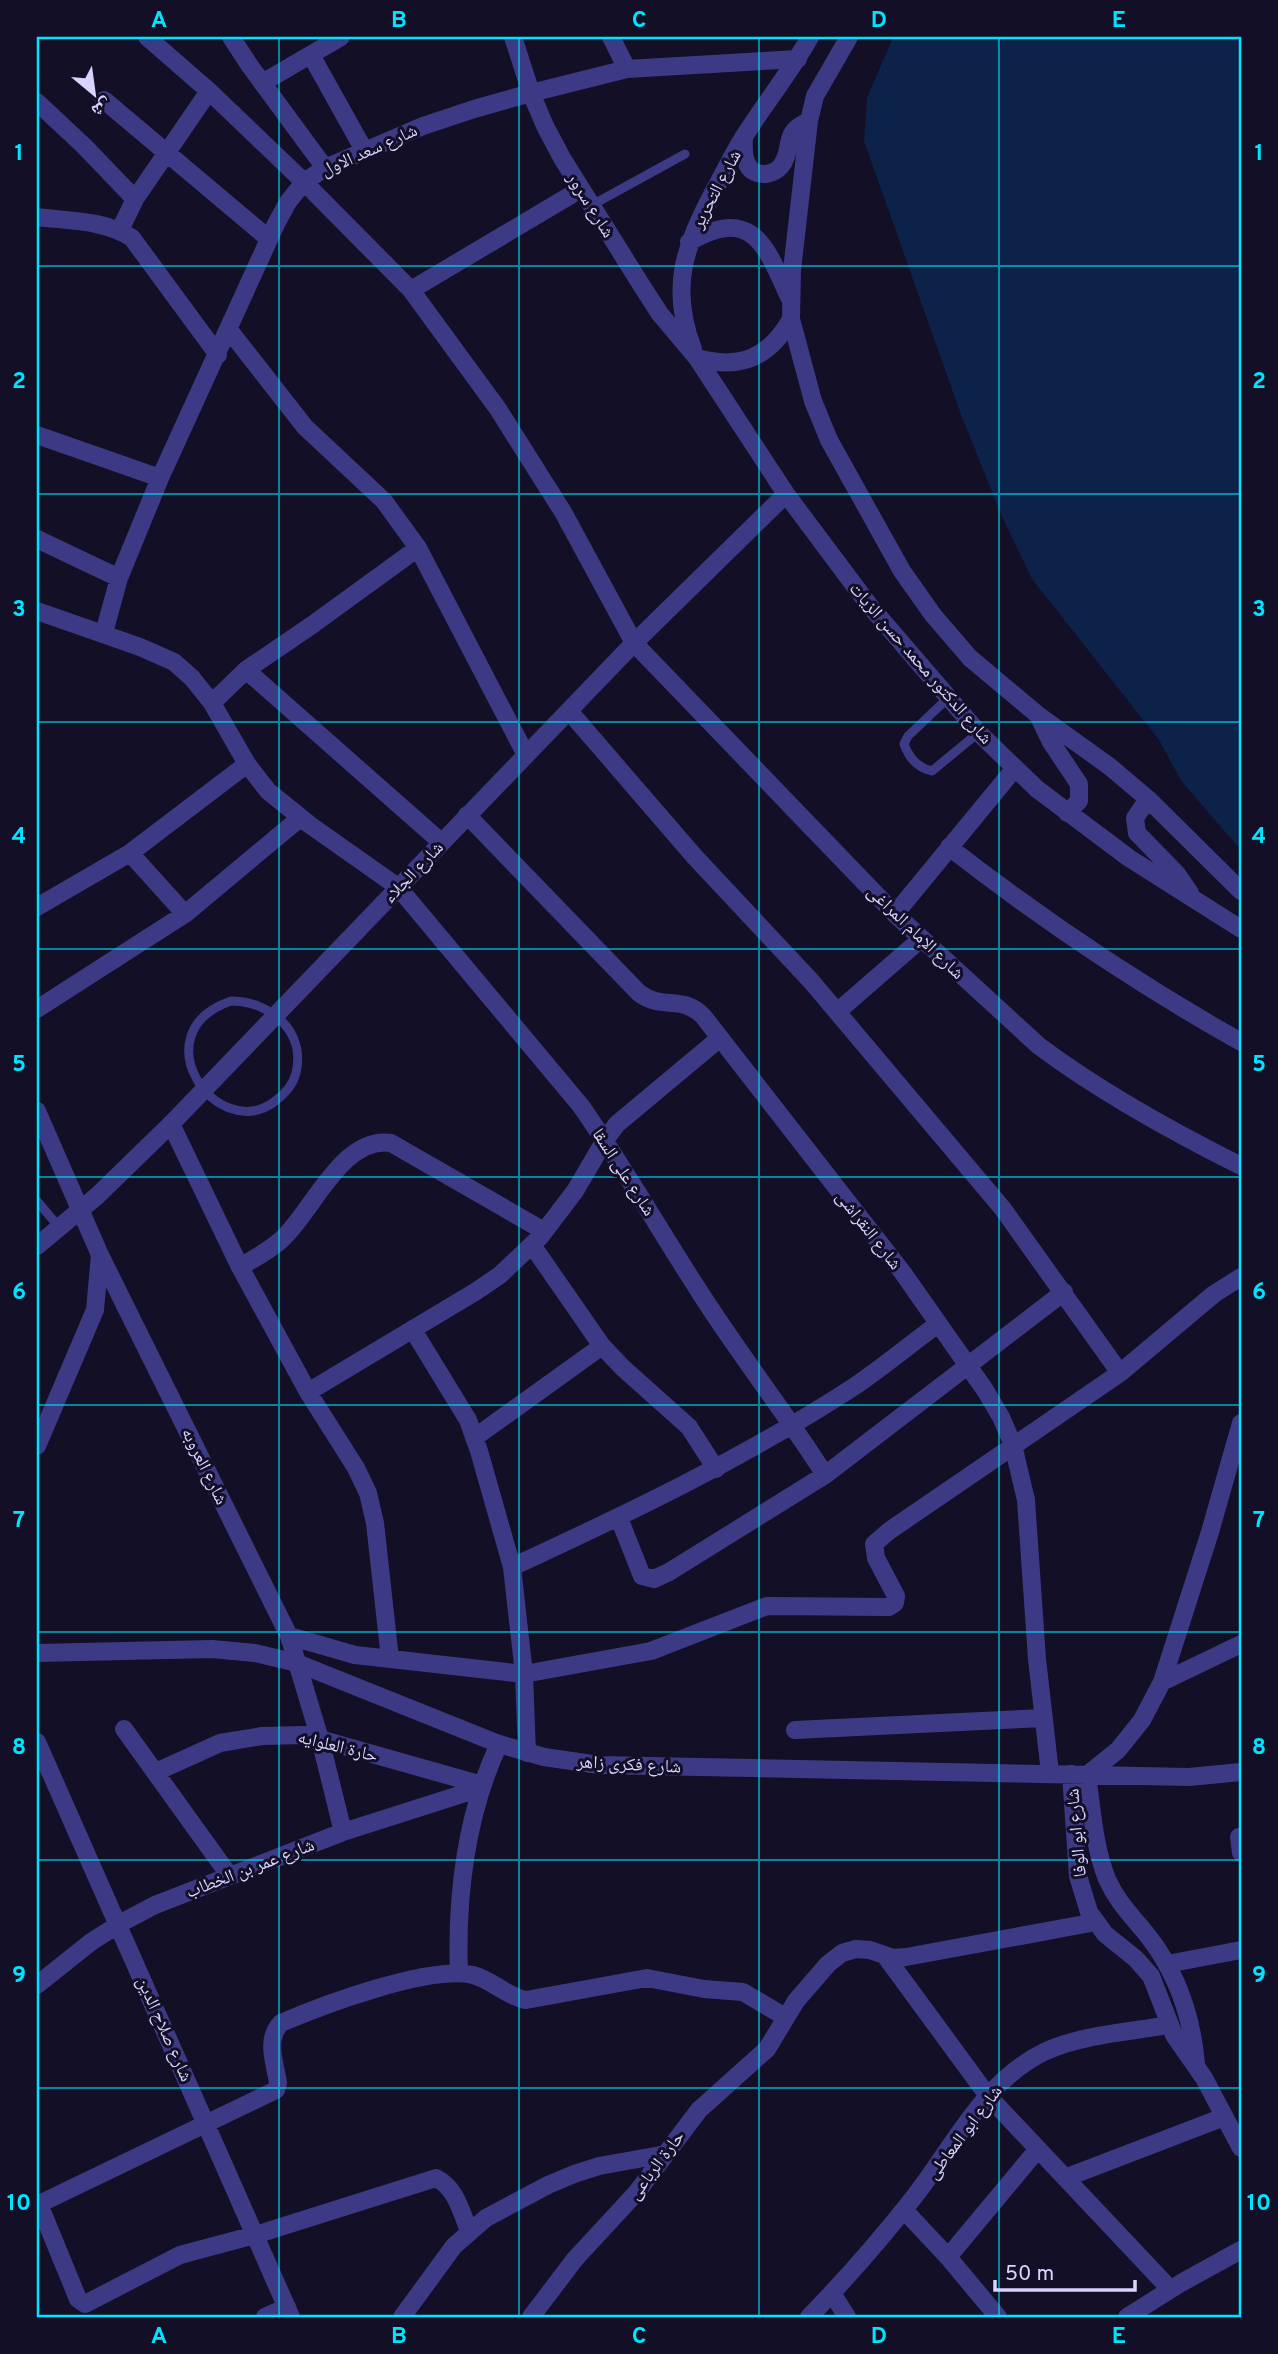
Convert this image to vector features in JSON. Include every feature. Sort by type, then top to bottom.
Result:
[{"type":"street","name":"شارع الإمام المراغى","points":[[147,37],[209,91],[304,182],[411,290],[498,409],[556,500],[634,643],[895,914],[1039,1046],[1064,1065],[1128,1105],[1241,1166]]},
{"type":"street","points":[[231,37],[325,168]]},
{"type":"street","points":[[262,83],[341,37]]},
{"type":"street","name":"شارع سرور","points":[[513,37],[531,93],[556,147],[660,314],[697,359]]},
{"type":"street","points":[[611,37],[627,69]]},
{"type":"street","name":"شارع التحرير","points":[[697,359],[688,336],[681,289],[689,242],[744,136],[810,37]]},
{"type":"street","points":[[849,37],[815,96],[790,300],[791,319],[813,401],[829,440],[902,571],[933,615],[970,658],[1038,715],[1083,746],[1148,799],[1241,891]]},
{"type":"street","points":[[311,55],[364,150]]},
{"type":"street","name":"شارع سعد الاول","points":[[104,633],[119,578],[160,478],[269,239],[288,202],[304,182],[325,168],[423,126],[531,93],[627,69],[797,60]]},
{"type":"street","points":[[120,230],[135,199],[209,91]]},
{"type":"street","points":[[104,100],[269,239]]},
{"type":"street","points":[[37,103],[84,146],[135,199]]},
{"type":"street","points":[[744,136],[746,163],[752,171],[771,173],[780,168],[785,159],[792,132],[810,121]]},
{"type":"street","points":[[411,290],[581,189]]},
{"type":"street","points":[[37,217],[120,230],[142,248],[218,355]]},
{"type":"street","points":[[689,242],[719,228],[743,230],[754,236],[770,254],[790,300]]},
{"type":"street","points":[[697,359],[725,363],[752,358],[768,349],[782,335],[791,319]]},
{"type":"street","points":[[229,330],[305,427],[384,501],[418,548],[526,755]]},
{"type":"street","name":"شارع الدكتور محمد حسن الزيات","points":[[697,359],[786,494],[869,605],[978,733],[1037,789],[1067,813],[1241,929]]},
{"type":"street","points":[[37,435],[160,478]]},
{"type":"street","name":"شارع الجلاء","points":[[37,1246],[80,1209],[204,1091],[634,643],[786,494]]},
{"type":"street","points":[[37,539],[119,578]]},
{"type":"street","points":[[212,703],[246,670],[418,548]]},
{"type":"street","name":"شارع على السقا","points":[[37,611],[104,633],[174,662],[192,678],[212,703],[247,764],[268,791],[300,818],[398,887],[581,1106],[699,1292],[793,1424],[825,1475]]},
{"type":"street","points":[[246,670],[441,842]]},
{"type":"street","points":[[569,711],[694,856],[837,1012],[1003,1209],[1120,1373]]},
{"type":"street","points":[[1038,715],[1051,742],[1079,785],[1079,801],[1067,813]]},
{"type":"street","points":[[37,907],[130,853],[247,764]]},
{"type":"street","points":[[895,914],[1015,768]]},
{"type":"street","points":[[1148,799],[1135,818],[1137,833],[1177,874],[1194,900]]},
{"type":"street","name":"شارع النقراشى","points":[[467,815],[639,993],[657,1003],[684,1003],[694,1007],[867,1226],[985,1390],[1013,1445],[1026,1500],[1043,1718],[1050,1773]]},
{"type":"street","points":[[37,1009],[185,914],[300,818]]},
{"type":"street","points":[[949,847],[1060,928],[1241,1042]]},
{"type":"street","points":[[130,853],[185,914]]},
{"type":"street","points":[[837,1012],[920,939]]},
{"type":"street","points":[[308,1392],[500,1275],[544,1231],[584,1179],[604,1140],[625,1117],[720,1038]]},
{"type":"street","name":"شارع العروبه","points":[[37,1111],[100,1255],[289,1636],[320,1739],[343,1832]]},
{"type":"street","points":[[171,1124],[240,1267],[308,1392],[356,1468],[368,1493],[375,1523],[390,1659]]},
{"type":"street","points":[[240,1267],[281,1241],[351,1155],[370,1143],[382,1141],[391,1143],[544,1231]]},
{"type":"street","points":[[532,1245],[602,1346],[689,1427],[716,1469]]},
{"type":"street","points":[[37,1446],[95,1310],[100,1255]]},
{"type":"street","points":[[289,1636],[355,1655],[524,1674],[651,1651],[767,1606],[889,1607],[895,1603],[896,1596],[876,1558],[874,1544],[889,1531],[1120,1373],[1214,1294],[1241,1277]]},
{"type":"street","points":[[619,1518],[642,1576],[654,1579],[825,1475],[1064,1292]]},
{"type":"street","points":[[512,1567],[619,1518],[716,1469],[854,1387],[938,1324]]},
{"type":"street","points":[[412,1330],[468,1420],[512,1567],[524,1674],[527,1753]]},
{"type":"street","points":[[474,1438],[602,1346]]},
{"type":"street","points":[[1079,1774],[1118,1750],[1142,1720],[1162,1682],[1210,1532],[1241,1423]]},
{"type":"street","points":[[1162,1682],[1241,1644]]},
{"type":"street","name":"شارع فكرى زاهر","points":[[40,1655],[223,1649],[255,1653],[297,1663],[527,1753],[617,1766],[1189,1777],[1241,1772]]},
{"type":"street","points":[[795,1730],[1043,1718]]},
{"type":"street","points":[[124,1729],[229,1875]]},
{"type":"street","name":"حارة العلوايه","points":[[156,1772],[211,1746],[234,1740],[305,1735],[482,1787]]},
{"type":"street","name":"شارع صلاح الدين","points":[[37,1742],[289,2312]]},
{"type":"street","points":[[459,1973],[459,1917],[463,1880],[482,1787],[499,1744]]},
{"type":"street","name":"شارع ابو الوفا","points":[[1079,1774],[1078,1876],[1084,1900],[1096,1922],[1151,1976],[1168,2025],[1180,2046],[1196,2064],[1232,2124],[1241,2148]]},
{"type":"street","name":"شارع ابو الوفا","points":[[1079,1774],[1107,1879],[1120,1902],[1167,1964],[1187,2012],[1196,2064]]},
{"type":"street","name":"شارع عمر بن الخطاب","points":[[37,1986],[91,1942],[155,1905],[343,1832],[482,1787]]},
{"type":"street","name":"حارة الرباعى","points":[[531,2317],[566,2270],[627,2204],[708,2101],[767,2049],[785,2017],[808,1985],[842,1953],[863,1949],[886,1956],[913,1956],[1096,1922]]},
{"type":"street","points":[[1167,1964],[1241,1950]]},
{"type":"street","points":[[886,1956],[988,2096],[1170,2289]]},
{"type":"street","points":[[469,2231],[451,2189],[436,2178],[170,2260],[85,2304],[79,2299],[38,2204],[276,2090],[278,2083],[272,2042],[273,2031],[281,2023],[360,1994],[426,1976],[459,1973],[474,1975],[526,2000],[629,1979],[648,1978],[704,1989],[743,1992],[785,2017]]},
{"type":"street","name":"شارع ابو المعاطى","points":[[809,2317],[904,2210],[988,2096],[1018,2068],[1054,2048],[1168,2025]]},
{"type":"street","points":[[1065,2178],[1232,2124]]},
{"type":"street","points":[[948,2257],[1038,2149]]},
{"type":"street","points":[[402,2317],[454,2246],[486,2218],[548,2185],[599,2166],[666,2154]]},
{"type":"street","points":[[904,2210],[998,2317]]},
{"type":"street","points":[[1127,2317],[1152,2310],[1170,2289],[1241,2250]]},
{"type":"street","points":[[832,2293],[847,2317]]},
{"type":"street","points":[[265,2317],[289,2312]]},
{"type":"lane","points":[[592,205],[685,154]]},
{"type":"lane","points":[[947,699],[908,736],[904,744],[907,753],[922,769],[932,771],[978,733]]},
{"type":"lane","points":[[231,1001],[255,1003],[275,1015],[288,1029],[296,1045],[298,1063],[294,1081],[284,1096],[269,1106],[251,1111],[233,1110],[217,1102],[204,1091],[189,1060],[189,1044],[194,1029],[203,1016],[216,1006],[231,1001]]},
{"type":"lane","points":[[37,1201],[59,1227]]},
{"type":"water","points":[[893,37],[1241,37],[1241,850],[1182,782],[1159,740],[1032,579],[1000,512],[960,412],[864,141],[867,98]]}]
